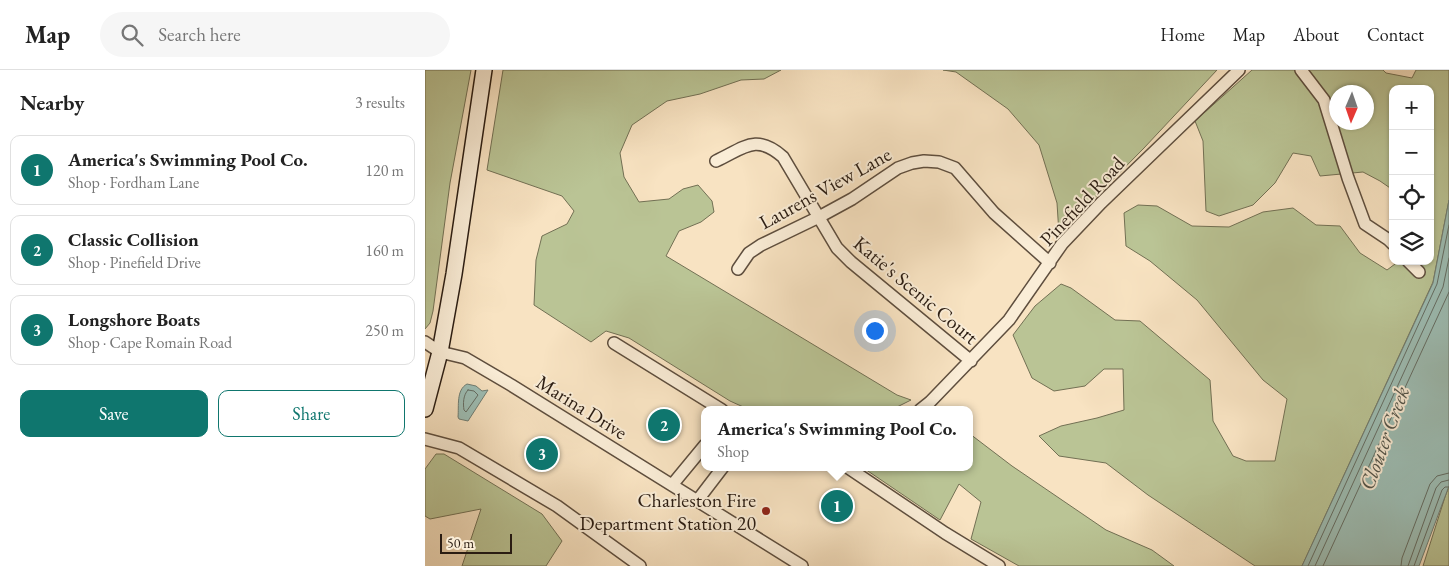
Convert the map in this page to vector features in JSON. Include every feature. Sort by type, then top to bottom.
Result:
[{"type":"main road","points":[[425,409],[440,352],[454,274],[484,70]]},
{"type":"street","name":"Pinefield Road","points":[[925,406],[1009,320],[1062,244],[1101,203],[1239,70]]},
{"type":"street","points":[[1301,70],[1323,100],[1365,224],[1389,240]]},
{"type":"street","name":"Katie's Scenic Court","points":[[715,161],[753,144],[768,146],[783,157],[837,248],[851,262],[971,361]]},
{"type":"street","name":"Laurens View Lane","points":[[738,269],[749,253],[761,245],[819,218],[852,199],[898,168],[924,161],[939,162],[955,168],[994,213],[1050,263]]},
{"type":"street","points":[[1412,265],[1419,272]]},
{"type":"street","points":[[425,342],[440,352]]},
{"type":"street","points":[[614,343],[716,406]]},
{"type":"street","name":"Marina Drive","points":[[440,352],[465,358],[473,362],[802,566]]},
{"type":"street","points":[[425,439],[459,448],[557,506],[640,566]]},
{"type":"street","points":[[672,485],[701,450]]},
{"type":"street","points":[[697,501],[720,471]]},
{"type":"street","points":[[853,471],[945,533],[999,566]]},
{"type":"green space","points":[[425,70],[471,70],[450,183],[433,311],[430,323],[425,329]]},
{"type":"green space","points":[[503,70],[781,70],[764,79],[741,80],[700,94],[667,101],[632,125],[620,153],[624,177],[639,202],[669,199],[683,189],[698,185],[712,201],[714,212],[701,222],[679,231],[666,256],[897,395],[911,400],[899,406],[741,406],[629,338],[606,331],[591,342],[534,305],[536,260],[542,236],[567,224],[574,211],[562,196],[487,170]]},
{"type":"green space","points":[[943,70],[1217,70],[1144,148],[1059,234],[1057,203],[1039,145],[1008,109],[956,72]]},
{"type":"green space","points":[[1252,70],[1383,70],[1386,73],[1412,78],[1416,70],[1449,70],[1449,200],[1433,282],[1302,566],[1255,566],[1148,495],[1106,463],[1059,456],[1039,436],[1061,426],[1124,410],[1123,369],[1104,369],[1085,386],[1054,391],[1032,378],[1013,335],[1035,306],[1061,284],[1071,288],[1115,320],[1140,321],[1210,380],[1213,421],[1233,456],[1246,461],[1275,461],[1287,399],[1263,380],[1197,300],[1150,261],[1126,246],[1124,213],[1138,205],[1157,206],[1192,226],[1229,227],[1263,212],[1293,208],[1316,225],[1340,226],[1360,253],[1387,270],[1394,265],[1434,265],[1434,85],[1389,85],[1389,187],[1363,172],[1320,176],[1311,156],[1293,153],[1275,183],[1253,205],[1219,216],[1206,211],[1203,141],[1195,121]]},
{"type":"green space","points":[[973,436],[1012,466],[1106,530],[1152,550],[1174,566],[1019,566],[971,539],[981,502],[959,484],[940,520],[868,471],[973,471]]},
{"type":"green space","points":[[436,454],[444,454],[542,514],[562,541],[546,566],[462,566],[481,509],[430,519],[425,516],[425,469]]},
{"type":"green space","points":[[1449,486],[1449,566],[1423,566],[1445,497]]},
{"type":"water","name":"Clouter Creek","points":[[1449,200],[1449,486],[1419,566],[1302,566],[1433,283]]},
{"type":"water","points":[[467,384],[476,386],[482,391],[488,390],[468,421],[458,417],[458,403],[461,390]]},
{"type":"place","name":"Classic Collision","points":[[664,425]]},
{"type":"place","name":"Longshore Boats","points":[[542,454]]},
{"type":"place","name":"America's Swimming Pool Co.","points":[[837,506]]},
{"type":"place","name":"Charleston Fire Department Station 20","points":[[766,511]]}]
